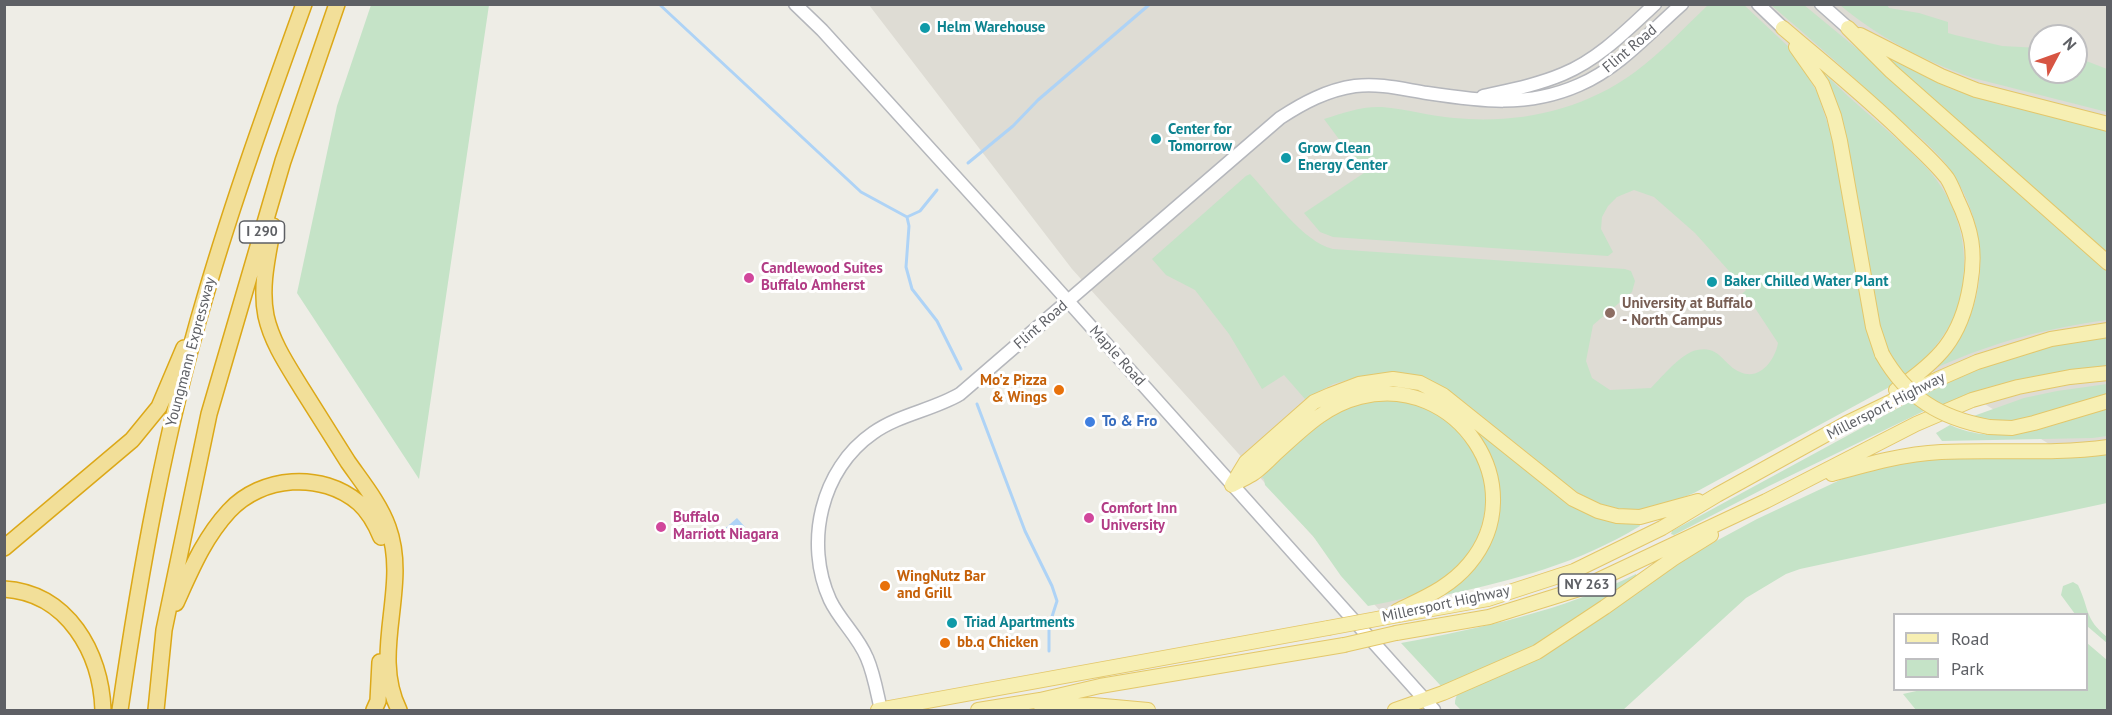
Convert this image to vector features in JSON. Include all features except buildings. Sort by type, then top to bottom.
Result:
[{"type":"highway","name":"Youngmann Expressway","points":[[120,711],[131,636],[168,438],[205,298],[255,140],[304,4]]},
{"type":"highway","name":"I 290","points":[[156,711],[164,630],[209,414],[283,161],[337,4]]},
{"type":"highway","points":[[283,161],[264,286],[266,316],[275,344],[333,439],[377,505],[388,527],[394,549],[396,574],[387,666],[390,687],[399,711]]},
{"type":"highway","points":[[4,548],[132,440],[148,422],[159,407],[205,298]]},
{"type":"highway","points":[[164,630],[206,540],[230,509],[259,489],[288,481],[319,483],[339,490],[359,503],[376,523],[386,552],[378,701],[374,711]]},
{"type":"highway","points":[[4,590],[26,593],[45,600],[74,625],[90,650],[97,669],[103,692],[103,711]]},
{"type":"main road","points":[[1783,28],[1822,84],[1834,116],[1874,327],[1882,354],[1899,379],[1929,406],[1950,417],[1989,427],[2012,428],[2108,401]]},
{"type":"main road","points":[[1783,28],[1895,125],[1932,161],[1948,179],[1964,213],[1971,235],[1972,270],[1967,302],[1956,330],[1943,351],[1929,366],[1847,423]]},
{"type":"main road","points":[[1848,28],[1941,76],[1976,90],[2108,124]]},
{"type":"main road","points":[[1848,28],[1891,71],[2108,263]]},
{"type":"main road","name":"Millersport Highway","points":[[880,710],[1488,599],[1574,571],[1662,528],[1847,423],[1977,362],[2051,339],[2108,330]]},
{"type":"main road","name":"Millersport Highway","points":[[978,711],[1100,686],[1344,645],[1396,633],[1489,617],[1579,589],[1766,501],[1916,424],[1972,400],[2018,387],[2070,377],[2108,373]]},
{"type":"main road","points":[[1232,485],[1246,462],[1314,402],[1359,384],[1393,379],[1420,383],[1443,395],[1573,499],[1598,511],[1617,516],[1640,517],[1717,495]]},
{"type":"main road","points":[[1232,485],[1255,473],[1323,413],[1342,402],[1362,396],[1383,393],[1413,396],[1436,405],[1460,422],[1476,442],[1492,485],[1492,505],[1488,527],[1480,548],[1455,579],[1437,592],[1383,618]]},
{"type":"main road","points":[[1804,482],[1907,455],[1941,452],[2070,452],[2108,447]]},
{"type":"main road","points":[[1395,711],[1537,652],[1674,558],[1766,501]]},
{"type":"main road","points":[[1009,705],[1093,705],[1148,711]]},
{"type":"street","name":"Maple Road","points":[[795,4],[822,30],[1068,301],[1434,711]]},
{"type":"street","name":"Flint Road","points":[[1467,98],[1530,86],[1565,73],[1603,50],[1655,4]]},
{"type":"street","name":"Flint Road","points":[[880,710],[868,660],[833,605],[820,572],[818,538],[822,508],[829,487],[851,454],[873,433],[897,420],[936,406],[960,394],[1280,118],[1300,105],[1326,93],[1355,86],[1374,85],[1502,102],[1534,98],[1579,86],[1607,70],[1682,4]]},
{"type":"street","points":[[1758,4],[1783,28]]},
{"type":"street","points":[[1821,4],[1848,28]]},
{"type":"shaded area","name":"University at Buffalo - North Campus","points":[[869,5],[2107,5],[2107,480],[1909,357],[1383,614],[1072,269]]},
{"type":"green space","points":[[371,5],[489,5],[419,479],[297,293],[337,106]]},
{"type":"green space","points":[[1708,5],[1744,5],[1793,51],[1803,64],[1803,69],[1817,92],[1831,134],[1868,329],[1895,384],[1694,493],[1659,507],[1646,509],[1609,507],[1595,502],[1563,484],[1458,397],[1443,389],[1383,374],[1333,384],[1305,399],[1284,375],[1262,389],[1229,334],[1195,290],[1166,275],[1152,259],[1250,174],[1310,238],[1333,249],[1631,271],[1635,281],[1632,292],[1593,325],[1586,361],[1592,378],[1610,390],[1651,388],[1678,360],[1691,352],[1705,349],[1716,353],[1734,369],[1754,374],[1770,362],[1778,343],[1755,308],[1742,294],[1746,290],[1695,233],[1654,197],[1634,190],[1617,197],[1608,206],[1602,217],[1601,229],[1613,252],[1608,256],[1333,237],[1320,232],[1304,213],[1364,173],[1324,119],[1353,110],[1375,107],[1436,116],[1478,119],[1502,119],[1549,112],[1593,96],[1635,72]]},
{"type":"green space","points":[[1771,5],[1804,5],[1861,52],[2061,232],[2107,269],[2107,320],[2021,337],[1938,367],[1936,364],[1967,323],[1977,296],[1980,254],[1972,212],[1964,193],[1941,158],[1928,145]]},
{"type":"green space","points":[[1840,5],[1887,5],[1889,8],[1919,13],[1948,22],[1948,33],[2002,46],[2028,47],[2028,84],[2088,84],[2088,62],[2107,69],[2107,112],[1955,72],[1886,38]]},
{"type":"green space","points":[[1892,60],[1951,89],[2002,105],[2107,130],[2107,255],[1890,63]]},
{"type":"green space","points":[[1824,73],[1899,141],[1936,179],[1946,195],[1960,231],[1964,269],[1957,308],[1942,337],[1905,378],[1884,342],[1822,75]]},
{"type":"green space","points":[[2107,336],[2107,365],[2015,380],[1939,406],[1923,395],[1990,365],[2058,345]]},
{"type":"green space","points":[[2107,384],[2107,395],[2022,422],[1990,422],[1968,418],[2024,398]]},
{"type":"green space","points":[[1396,398],[1441,415],[1466,438],[1482,468],[1486,502],[1478,535],[1470,551],[1450,576],[1419,593],[1368,606],[1341,576],[1313,536],[1265,485],[1262,478],[1294,444],[1336,413],[1367,401]]},
{"type":"green space","points":[[1911,401],[1924,411],[1674,535],[1671,534],[1672,531]]},
{"type":"green space","points":[[2107,407],[2107,436],[1942,441],[1936,433],[1950,425],[1970,432],[1990,435],[2030,431]]},
{"type":"green space","points":[[1474,426],[1553,490],[1639,522],[1640,526],[1594,550],[1546,569],[1445,595],[1444,593],[1470,572],[1490,540],[1482,442]]},
{"type":"green space","points":[[2107,452],[2107,503],[1800,569],[1786,574],[1746,598],[1623,710],[1461,710],[1455,704],[1457,695],[1467,686],[1470,689],[1545,654],[1692,554],[1757,519],[1857,472],[1908,460]]},
{"type":"green space","points":[[1636,574],[1637,577],[1531,649],[1441,686],[1401,643],[1521,617],[1579,598]]},
{"type":"green space","points":[[2073,582],[2078,585],[2091,619],[2107,637],[2107,643],[2088,627],[2088,613],[2074,613],[2061,595],[2063,586]]},
{"type":"green space","points":[[2088,644],[2107,660],[2107,710],[1916,710],[1903,694],[1916,691],[2088,691]]},
{"type":"water","points":[[737,518],[745,527],[732,537],[732,541],[728,541],[729,537],[723,530]]},
{"type":"waterway","points":[[659,4],[861,192],[907,217],[920,211],[937,190]]},
{"type":"waterway","points":[[968,163],[1150,4]]},
{"type":"waterway","points":[[907,217],[909,226],[906,267],[912,289],[937,321],[961,369]]},
{"type":"waterway","points":[[977,404],[1025,531],[1057,601],[1049,626],[1049,651]]},
{"type":"place","name":"Helm Warehouse","points":[[925,28]]},
{"type":"place","name":"Center for Tomorrow","points":[[1156,139]]},
{"type":"place","name":"Grow Clean Energy Center","points":[[1286,158]]},
{"type":"place","name":"Candlewood Suites Buffalo Amherst","points":[[749,278]]},
{"type":"place","name":"Baker Chilled Water Plant","points":[[1712,282]]},
{"type":"place","name":"University at Buffalo - North Campus","points":[[1610,313]]},
{"type":"place","name":"Mo'z Pizza & Wings","points":[[1059,390]]},
{"type":"place","name":"To & Fro","points":[[1090,422]]},
{"type":"place","name":"Comfort Inn University","points":[[1089,518]]},
{"type":"place","name":"Buffalo Marriott Niagara","points":[[661,527]]},
{"type":"place","name":"WingNutz Bar and Grill","points":[[885,586]]},
{"type":"place","name":"Triad Apartments","points":[[952,623]]},
{"type":"place","name":"bb.q Chicken","points":[[945,643]]}]
